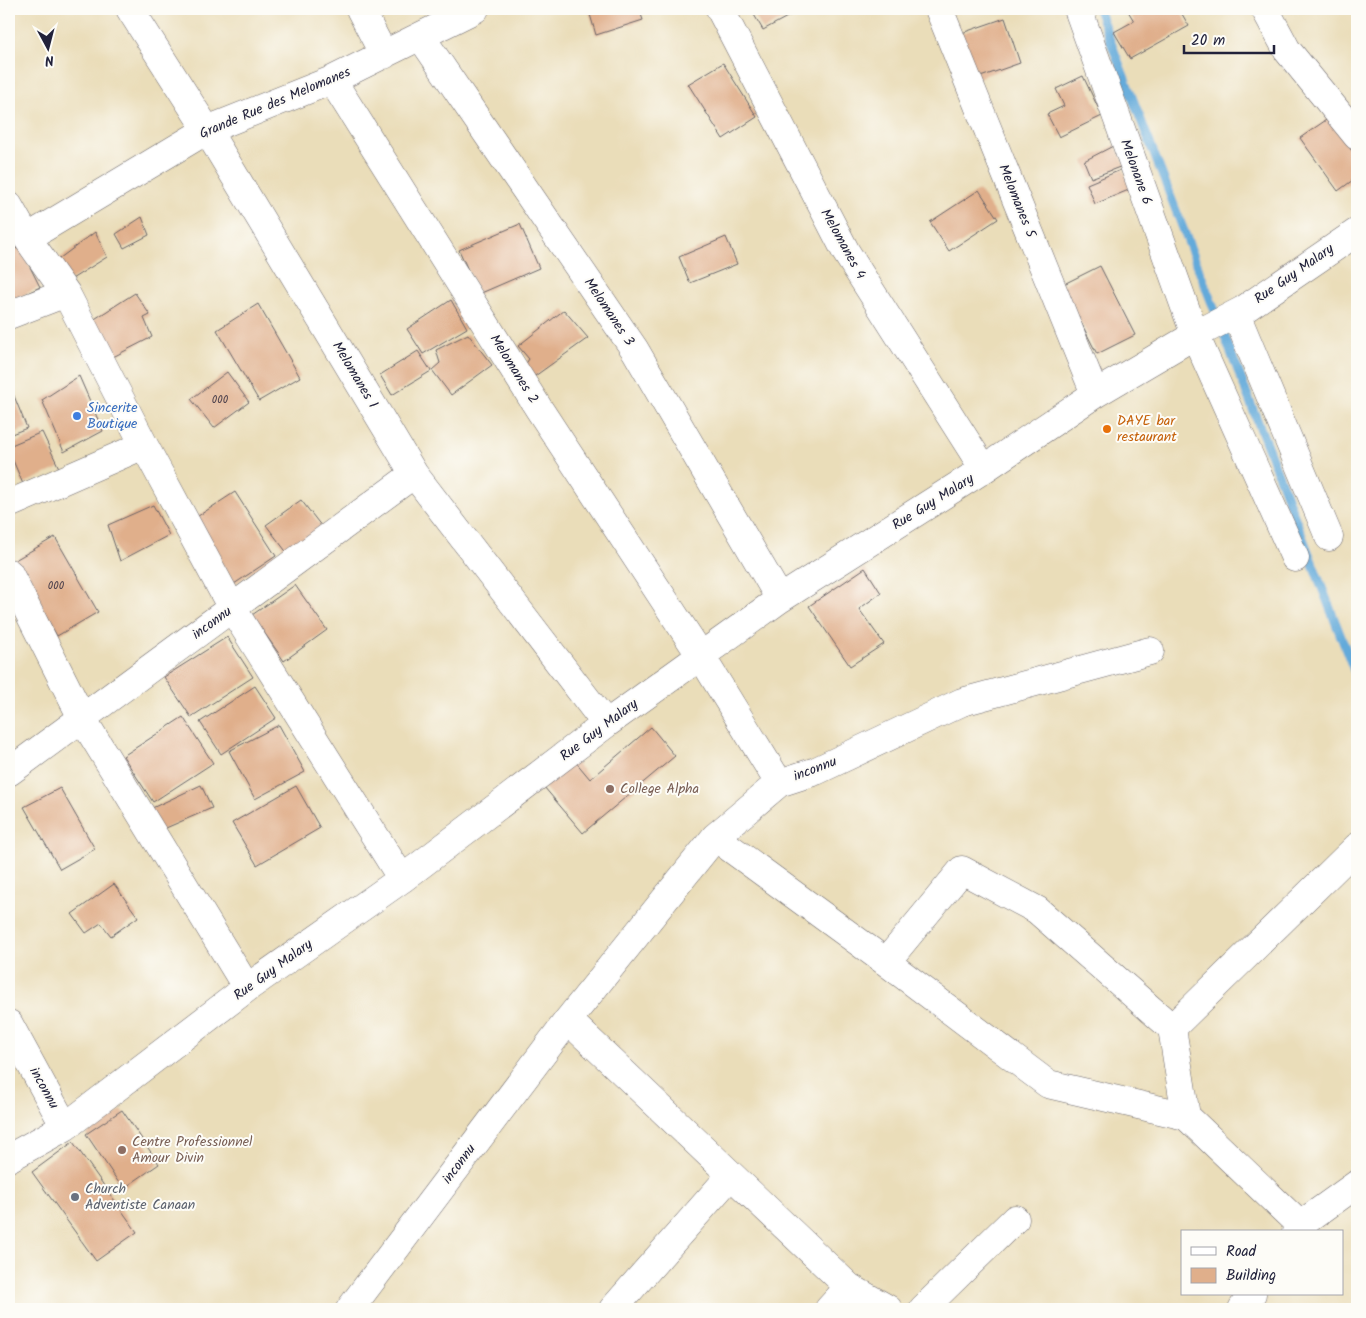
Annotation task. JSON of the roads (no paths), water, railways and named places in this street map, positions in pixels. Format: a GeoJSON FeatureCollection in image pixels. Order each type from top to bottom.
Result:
{"type":"FeatureCollection","features":[{"type":"Feature","properties":{"kind":"street","name":"Melomanes 1"},"geometry":{"type":"LineString","coordinates":[[130,9],[207,130],[414,474],[606,724]]}},
{"type":"Feature","properties":{"kind":"street"},"geometry":{"type":"LineString","coordinates":[[360,9],[384,55]]}},
{"type":"Feature","properties":{"kind":"street","name":"Grande Rue des Melomanes"},"geometry":{"type":"LineString","coordinates":[[27,238],[207,130],[332,80],[475,9]]}},
{"type":"Feature","properties":{"kind":"street","name":"Melomanes 4"},"geometry":{"type":"LineString","coordinates":[[720,9],[846,252],[984,469]]}},
{"type":"Feature","properties":{"kind":"street","name":"Melomanes 5"},"geometry":{"type":"LineString","coordinates":[[938,9],[1095,394]]}},
{"type":"Feature","properties":{"kind":"street","name":"Melonane 6"},"geometry":{"type":"LineString","coordinates":[[1078,9],[1201,332],[1295,558]]}},
{"type":"Feature","properties":{"kind":"street"},"geometry":{"type":"LineString","coordinates":[[1265,9],[1287,50],[1357,136]]}},
{"type":"Feature","properties":{"kind":"street","name":"Melomanes 3"},"geometry":{"type":"LineString","coordinates":[[421,37],[635,350],[780,599]]}},
{"type":"Feature","properties":{"kind":"street","name":"Melomanes 2"},"geometry":{"type":"LineString","coordinates":[[332,80],[539,409],[701,656],[779,782]]}},
{"type":"Feature","properties":{"kind":"street"},"geometry":{"type":"LineString","coordinates":[[9,206],[27,238],[66,293],[144,445],[232,608],[402,879]]}},
{"type":"Feature","properties":{"kind":"street","name":"Rue Guy Malary"},"geometry":{"type":"LineString","coordinates":[[9,1158],[65,1127],[248,988],[402,879],[606,724],[780,599],[984,469],[1095,394],[1233,315],[1353,242]]}},
{"type":"Feature","properties":{"kind":"street"},"geometry":{"type":"LineString","coordinates":[[9,315],[66,293]]}},
{"type":"Feature","properties":{"kind":"street"},"geometry":{"type":"LineString","coordinates":[[1233,315],[1329,537]]}},
{"type":"Feature","properties":{"kind":"street"},"geometry":{"type":"LineString","coordinates":[[9,504],[144,445]]}},
{"type":"Feature","properties":{"kind":"street","name":"inconnu"},"geometry":{"type":"LineString","coordinates":[[9,772],[414,474]]}},
{"type":"Feature","properties":{"kind":"street"},"geometry":{"type":"LineString","coordinates":[[9,573],[82,718],[248,988]]}},
{"type":"Feature","properties":{"kind":"street","name":"inconnu"},"geometry":{"type":"LineString","coordinates":[[350,1309],[568,1020],[715,838],[779,782],[816,771],[962,702],[1150,651]]}},
{"type":"Feature","properties":{"kind":"street"},"geometry":{"type":"LineString","coordinates":[[715,838],[886,962],[1048,1084],[1186,1116],[1298,1228],[1357,1184]]}},
{"type":"Feature","properties":{"kind":"street"},"geometry":{"type":"LineString","coordinates":[[1172,1028],[1357,847]]}},
{"type":"Feature","properties":{"kind":"street"},"geometry":{"type":"LineString","coordinates":[[886,962],[962,870],[1037,910],[1172,1028],[1186,1116]]}},
{"type":"Feature","properties":{"kind":"street"},"geometry":{"type":"LineString","coordinates":[[568,1020],[849,1287],[888,1309]]}},
{"type":"Feature","properties":{"kind":"street","name":"inconnu"},"geometry":{"type":"LineString","coordinates":[[9,1024],[65,1127]]}},
{"type":"Feature","properties":{"kind":"street"},"geometry":{"type":"LineString","coordinates":[[612,1309],[731,1175]]}},
{"type":"Feature","properties":{"kind":"street"},"geometry":{"type":"LineString","coordinates":[[923,1309],[1015,1219]]}},
{"type":"Feature","properties":{"kind":"street"},"geometry":{"type":"LineString","coordinates":[[829,1309],[849,1287]]}},
{"type":"Feature","properties":{"kind":"street"},"geometry":{"type":"LineString","coordinates":[[1242,1309],[1251,1296]]}},
{"type":"Feature","properties":{"kind":"waterway"},"geometry":{"type":"LineString","coordinates":[[1098,9],[1357,678]]}},
{"type":"Feature","properties":{"kind":"place","name":"Sincerite Boutique"},"geometry":{"type":"Point","coordinates":[77,416]}},
{"type":"Feature","properties":{"kind":"place","name":"DAYE bar restaurant"},"geometry":{"type":"Point","coordinates":[1107,429]}},
{"type":"Feature","properties":{"kind":"place","name":"College Alpha"},"geometry":{"type":"Point","coordinates":[610,789]}},
{"type":"Feature","properties":{"kind":"place","name":"Centre Professionnel Amour Divin"},"geometry":{"type":"Point","coordinates":[122,1150]}},
{"type":"Feature","properties":{"kind":"place","name":"Church Adventiste Canaan"},"geometry":{"type":"Point","coordinates":[75,1197]}}]}
